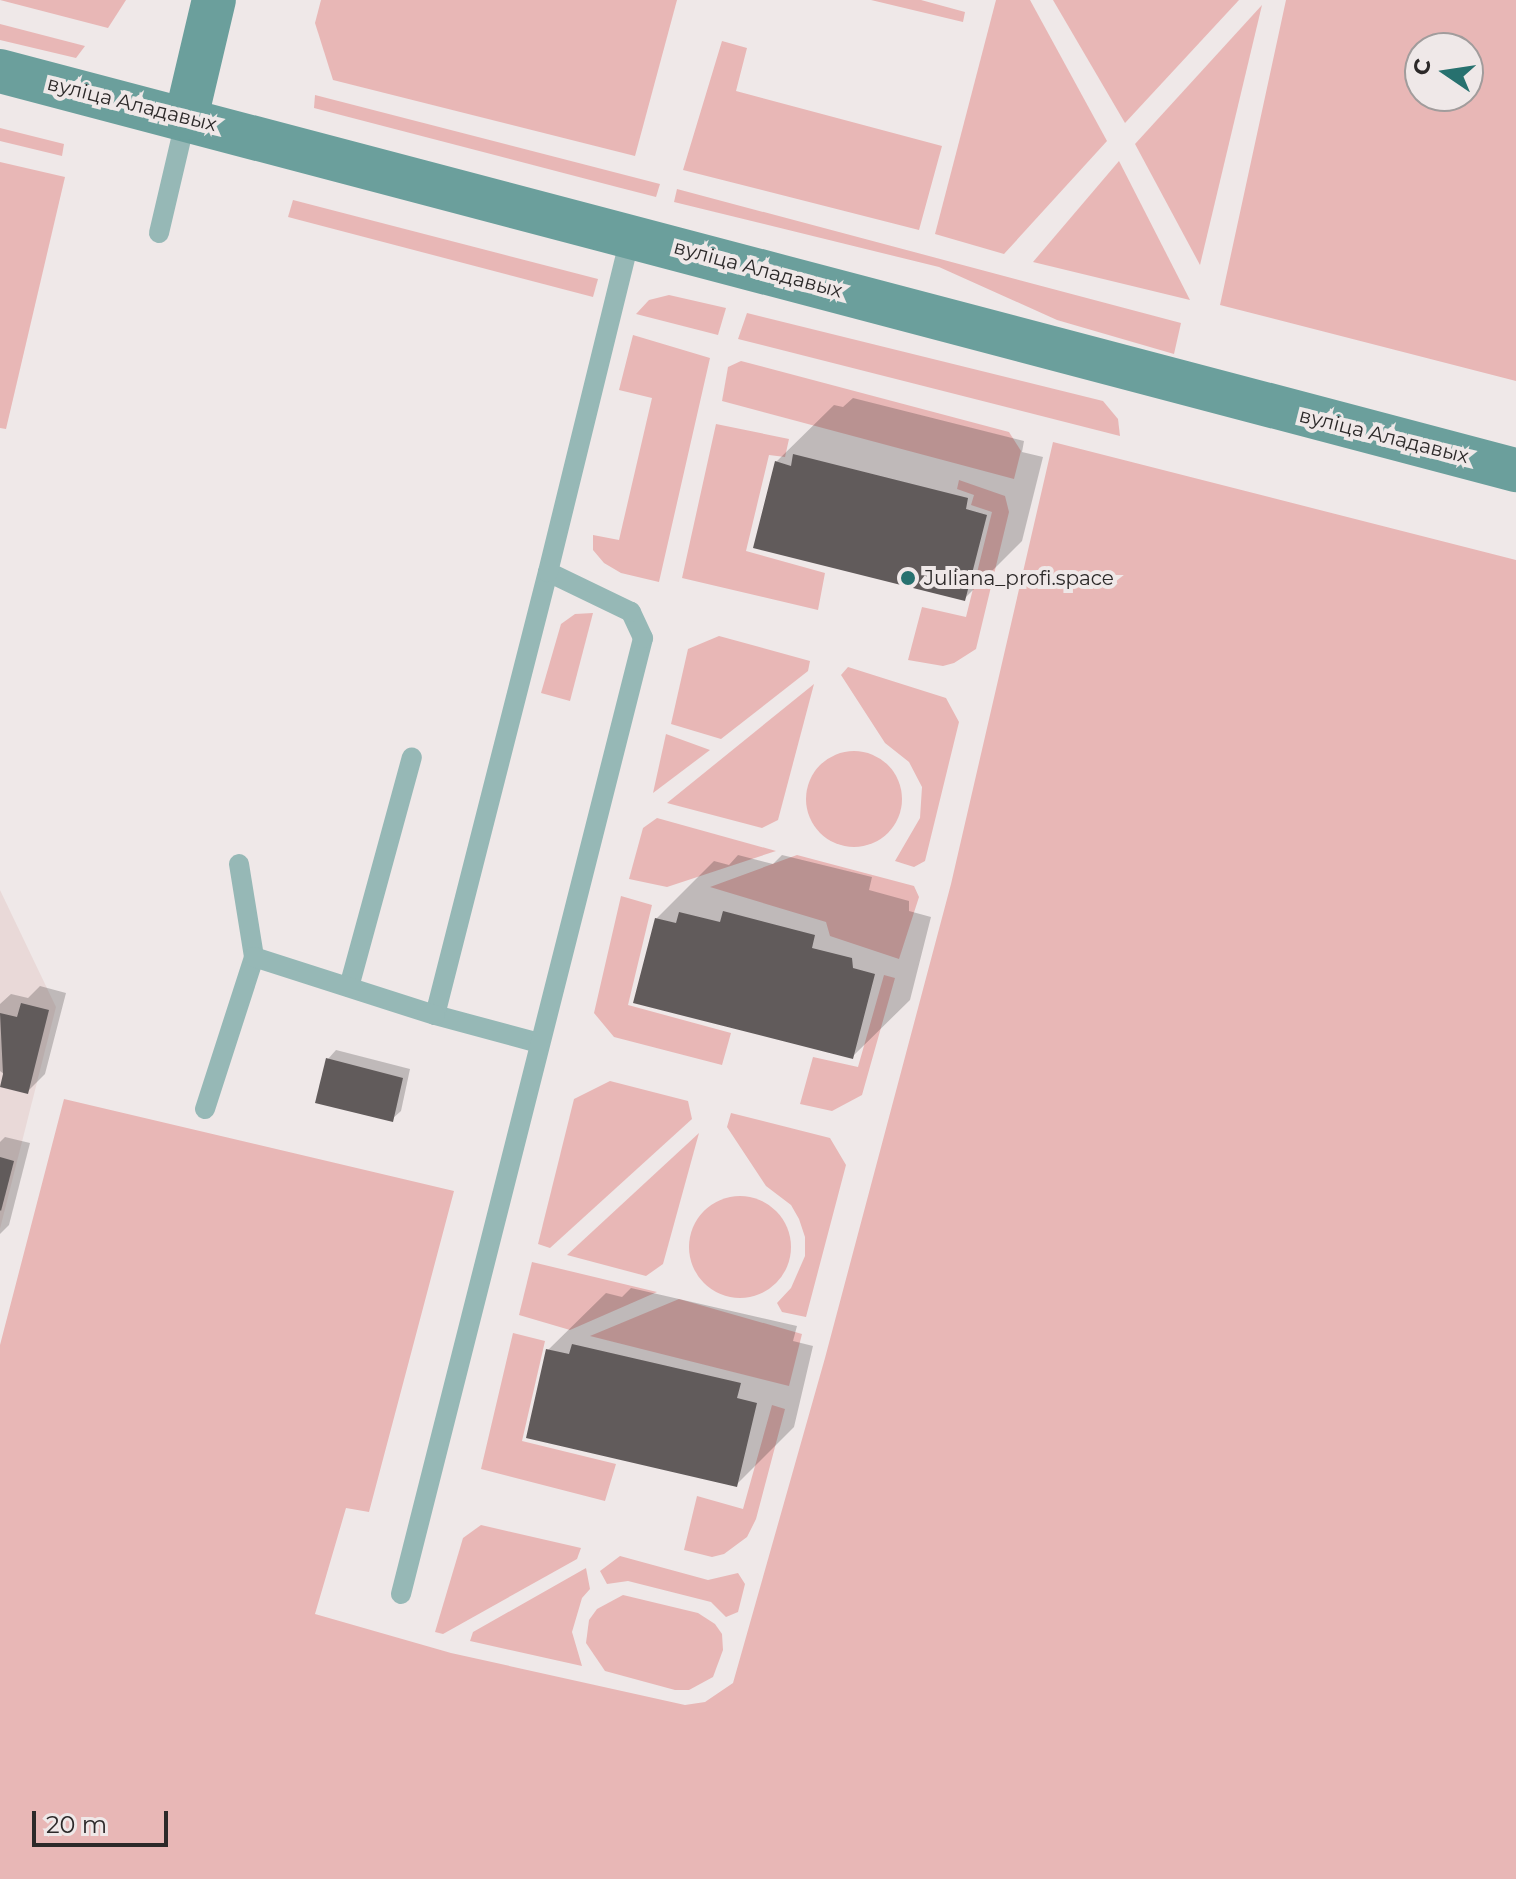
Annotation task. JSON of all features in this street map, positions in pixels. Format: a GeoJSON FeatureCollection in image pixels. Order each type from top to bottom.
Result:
{"type":"FeatureCollection","features":[{"type":"Feature","properties":{"kind":"street"},"geometry":{"type":"LineString","coordinates":[[186,118],[214,0]]}},
{"type":"Feature","properties":{"kind":"street","name":"вуліца Аладавых"},"geometry":{"type":"LineString","coordinates":[[0,71],[1516,470]]}},
{"type":"Feature","properties":{"kind":"lane"},"geometry":{"type":"LineString","coordinates":[[159,233],[186,118]]}},
{"type":"Feature","properties":{"kind":"lane"},"geometry":{"type":"LineString","coordinates":[[435,1015],[631,235]]}},
{"type":"Feature","properties":{"kind":"lane"},"geometry":{"type":"LineString","coordinates":[[401,1594],[643,638],[631,612],[548,572]]}},
{"type":"Feature","properties":{"kind":"lane"},"geometry":{"type":"LineString","coordinates":[[349,987],[412,757]]}},
{"type":"Feature","properties":{"kind":"lane"},"geometry":{"type":"LineString","coordinates":[[205,1109],[254,957],[239,864]]}},
{"type":"Feature","properties":{"kind":"lane"},"geometry":{"type":"LineString","coordinates":[[254,957],[435,1015],[539,1043]]}},
{"type":"Feature","properties":{"kind":"shaded area"},"geometry":{"type":"Polygon","coordinates":[[[0,0],[126,0],[108,28],[0,0]]]}},
{"type":"Feature","properties":{"kind":"shaded area"},"geometry":{"type":"Polygon","coordinates":[[[321,0],[677,0],[635,156],[333,80],[315,23],[321,0]]]}},
{"type":"Feature","properties":{"kind":"shaded area"},"geometry":{"type":"Polygon","coordinates":[[[871,0],[921,0],[965,12],[963,22],[871,0]]]}},
{"type":"Feature","properties":{"kind":"shaded area"},"geometry":{"type":"Polygon","coordinates":[[[996,0],[1030,0],[1107,141],[1004,254],[935,234],[996,0]]]}},
{"type":"Feature","properties":{"kind":"shaded area"},"geometry":{"type":"Polygon","coordinates":[[[1053,0],[1239,0],[1125,123],[1053,0]]]}},
{"type":"Feature","properties":{"kind":"shaded area"},"geometry":{"type":"Polygon","coordinates":[[[1286,0],[1516,0],[1516,381],[1220,305],[1286,0]]]}},
{"type":"Feature","properties":{"kind":"shaded area"},"geometry":{"type":"Polygon","coordinates":[[[1262,5],[1200,265],[1135,144],[1262,5]]]}},
{"type":"Feature","properties":{"kind":"shaded area"},"geometry":{"type":"Polygon","coordinates":[[[0,24],[85,46],[76,58],[0,40],[0,24]]]}},
{"type":"Feature","properties":{"kind":"shaded area"},"geometry":{"type":"Polygon","coordinates":[[[722,41],[747,48],[736,91],[942,146],[919,230],[683,170],[722,41]]]}},
{"type":"Feature","properties":{"kind":"shaded area"},"geometry":{"type":"Polygon","coordinates":[[[315,95],[660,184],[656,197],[617,187],[314,108],[315,95]]]}},
{"type":"Feature","properties":{"kind":"shaded area"},"geometry":{"type":"Polygon","coordinates":[[[0,128],[64,144],[62,156],[0,141],[0,128]]]}},
{"type":"Feature","properties":{"kind":"shaded area"},"geometry":{"type":"Polygon","coordinates":[[[1119,161],[1190,300],[1033,262],[1119,161]]]}},
{"type":"Feature","properties":{"kind":"shaded area"},"geometry":{"type":"Polygon","coordinates":[[[0,162],[65,177],[6,429],[0,428],[0,162]]]}},
{"type":"Feature","properties":{"kind":"shaded area"},"geometry":{"type":"Polygon","coordinates":[[[677,189],[1181,323],[1174,354],[1057,320],[939,267],[674,202],[677,189]]]}},
{"type":"Feature","properties":{"kind":"shaded area"},"geometry":{"type":"Polygon","coordinates":[[[293,200],[598,279],[593,297],[288,217],[293,200]]]}},
{"type":"Feature","properties":{"kind":"shaded area"},"geometry":{"type":"Polygon","coordinates":[[[669,295],[726,308],[718,335],[636,314],[649,300],[669,295]]]}},
{"type":"Feature","properties":{"kind":"shaded area"},"geometry":{"type":"Polygon","coordinates":[[[747,313],[1103,401],[1118,419],[1120,436],[738,339],[747,313]]]}},
{"type":"Feature","properties":{"kind":"shaded area"},"geometry":{"type":"Polygon","coordinates":[[[633,335],[710,358],[659,582],[621,573],[604,563],[593,550],[593,535],[619,540],[652,398],[619,390],[633,335]]]}},
{"type":"Feature","properties":{"kind":"shaded area"},"geometry":{"type":"Polygon","coordinates":[[[741,361],[1009,432],[1021,451],[1014,479],[722,401],[728,367],[741,361]]]}},
{"type":"Feature","properties":{"kind":"shaded area"},"geometry":{"type":"Polygon","coordinates":[[[716,424],[789,439],[785,457],[769,455],[746,551],[825,573],[818,610],[682,578],[716,424]]]}},
{"type":"Feature","properties":{"kind":"shaded area"},"geometry":{"type":"Polygon","coordinates":[[[1053,442],[1516,560],[1516,1879],[0,1879],[0,1345],[64,1099],[454,1191],[369,1512],[346,1508],[315,1614],[451,1653],[685,1705],[705,1702],[733,1683],[825,1358],[951,884],[1053,442]]]}},
{"type":"Feature","properties":{"kind":"shaded area"},"geometry":{"type":"Polygon","coordinates":[[[959,480],[1005,496],[1009,512],[976,649],[943,666],[908,660],[922,607],[966,617],[992,512],[971,505],[974,495],[957,489],[959,480]]]}},
{"type":"Feature","properties":{"kind":"shaded area"},"geometry":{"type":"Polygon","coordinates":[[[593,613],[570,701],[541,693],[561,624],[575,614],[593,613]]]}},
{"type":"Feature","properties":{"kind":"shaded area"},"geometry":{"type":"Polygon","coordinates":[[[719,636],[810,661],[808,671],[721,739],[671,724],[688,649],[719,636]]]}},
{"type":"Feature","properties":{"kind":"shaded area"},"geometry":{"type":"Polygon","coordinates":[[[848,667],[946,698],[959,722],[925,861],[914,867],[895,861],[920,818],[922,787],[909,762],[885,743],[841,675],[848,667]]]}},
{"type":"Feature","properties":{"kind":"shaded area"},"geometry":{"type":"Polygon","coordinates":[[[814,684],[778,820],[762,828],[667,803],[814,684]]]}},
{"type":"Feature","properties":{"kind":"shaded area"},"geometry":{"type":"Polygon","coordinates":[[[666,734],[710,750],[653,793],[666,734]]]}},
{"type":"Feature","properties":{"kind":"shaded area"},"geometry":{"type":"Polygon","coordinates":[[[854,751],[872,755],[888,765],[898,781],[902,799],[898,817],[888,833],[872,843],[854,847],[836,843],[820,833],[810,817],[806,799],[810,781],[820,765],[836,755],[854,751]]]}},
{"type":"Feature","properties":{"kind":"shaded area"},"geometry":{"type":"Polygon","coordinates":[[[657,818],[776,851],[667,887],[629,879],[643,828],[657,818]]]}},
{"type":"Feature","properties":{"kind":"shaded area"},"geometry":{"type":"Polygon","coordinates":[[[797,855],[914,886],[919,897],[899,959],[830,936],[826,922],[710,887],[797,855]]]}},
{"type":"Feature","properties":{"kind":"shaded area"},"geometry":{"type":"Polygon","coordinates":[[[0,890],[56,1007],[0,1229],[0,890]]]}},
{"type":"Feature","properties":{"kind":"shaded area"},"geometry":{"type":"Polygon","coordinates":[[[621,896],[652,905],[628,1005],[731,1033],[722,1065],[614,1037],[594,1013],[621,896]]]}},
{"type":"Feature","properties":{"kind":"shaded area"},"geometry":{"type":"Polygon","coordinates":[[[884,975],[895,978],[862,1095],[832,1111],[800,1104],[813,1057],[858,1067],[884,975]]]}},
{"type":"Feature","properties":{"kind":"shaded area"},"geometry":{"type":"Polygon","coordinates":[[[610,1081],[688,1101],[692,1119],[550,1248],[538,1244],[574,1099],[610,1081]]]}},
{"type":"Feature","properties":{"kind":"shaded area"},"geometry":{"type":"Polygon","coordinates":[[[731,1113],[830,1138],[846,1165],[806,1317],[782,1312],[777,1303],[791,1288],[805,1256],[805,1237],[799,1219],[791,1205],[766,1186],[727,1127],[731,1113]]]}},
{"type":"Feature","properties":{"kind":"shaded area"},"geometry":{"type":"Polygon","coordinates":[[[699,1133],[663,1264],[646,1276],[567,1255],[699,1133]]]}},
{"type":"Feature","properties":{"kind":"shaded area"},"geometry":{"type":"Polygon","coordinates":[[[740,1196],[760,1199],[783,1218],[788,1227],[791,1247],[788,1267],[769,1290],[760,1295],[740,1298],[720,1295],[697,1276],[692,1267],[689,1247],[692,1227],[711,1204],[720,1199],[740,1196]]]}},
{"type":"Feature","properties":{"kind":"shaded area"},"geometry":{"type":"Polygon","coordinates":[[[532,1262],[657,1292],[570,1330],[519,1315],[532,1262]]]}},
{"type":"Feature","properties":{"kind":"shaded area"},"geometry":{"type":"Polygon","coordinates":[[[679,1299],[802,1334],[789,1386],[590,1336],[679,1299]]]}},
{"type":"Feature","properties":{"kind":"shaded area"},"geometry":{"type":"Polygon","coordinates":[[[513,1333],[545,1341],[522,1441],[616,1464],[605,1501],[481,1469],[513,1333]]]}},
{"type":"Feature","properties":{"kind":"shaded area"},"geometry":{"type":"Polygon","coordinates":[[[772,1405],[785,1409],[756,1519],[747,1537],[724,1554],[712,1557],[684,1550],[697,1496],[743,1509],[772,1405]]]}},
{"type":"Feature","properties":{"kind":"shaded area"},"geometry":{"type":"Polygon","coordinates":[[[481,1525],[581,1548],[577,1559],[443,1634],[435,1632],[463,1538],[481,1525]]]}},
{"type":"Feature","properties":{"kind":"shaded area"},"geometry":{"type":"Polygon","coordinates":[[[620,1556],[708,1580],[738,1573],[745,1584],[738,1612],[726,1617],[711,1602],[628,1581],[607,1584],[600,1571],[620,1556]]]}},
{"type":"Feature","properties":{"kind":"shaded area"},"geometry":{"type":"Polygon","coordinates":[[[586,1568],[590,1589],[582,1598],[572,1632],[582,1666],[470,1641],[473,1632],[586,1568]]]}},
{"type":"Feature","properties":{"kind":"shaded area"},"geometry":{"type":"Polygon","coordinates":[[[623,1595],[698,1613],[715,1624],[722,1634],[723,1650],[713,1677],[689,1690],[675,1690],[605,1671],[586,1643],[589,1620],[597,1609],[623,1595]]]}},
{"type":"Feature","properties":{"kind":"building"},"geometry":{"type":"Polygon","coordinates":[[[793,454],[968,498],[966,509],[987,515],[965,601],[753,548],[775,461],[791,466],[793,454]]]}},
{"type":"Feature","properties":{"kind":"building"},"geometry":{"type":"Polygon","coordinates":[[[723,911],[815,935],[812,948],[852,958],[853,968],[875,974],[853,1059],[633,1003],[655,918],[676,923],[679,912],[720,922],[723,911]]]}},
{"type":"Feature","properties":{"kind":"building"},"geometry":{"type":"Polygon","coordinates":[[[21,1003],[49,1010],[28,1094],[0,1087],[3,1074],[0,1013],[17,1017],[21,1003]]]}},
{"type":"Feature","properties":{"kind":"building"},"geometry":{"type":"Polygon","coordinates":[[[326,1058],[403,1078],[393,1122],[315,1103],[326,1058]]]}},
{"type":"Feature","properties":{"kind":"building"},"geometry":{"type":"Polygon","coordinates":[[[0,1157],[14,1161],[1,1211],[0,1210],[0,1157]]]}},
{"type":"Feature","properties":{"kind":"building"},"geometry":{"type":"Polygon","coordinates":[[[572,1344],[741,1383],[737,1398],[757,1403],[737,1487],[526,1438],[546,1349],[569,1354],[572,1344]]]}},
{"type":"Feature","properties":{"kind":"place","name":"Juliana_profi.space"},"geometry":{"type":"Point","coordinates":[908,578]}}]}
